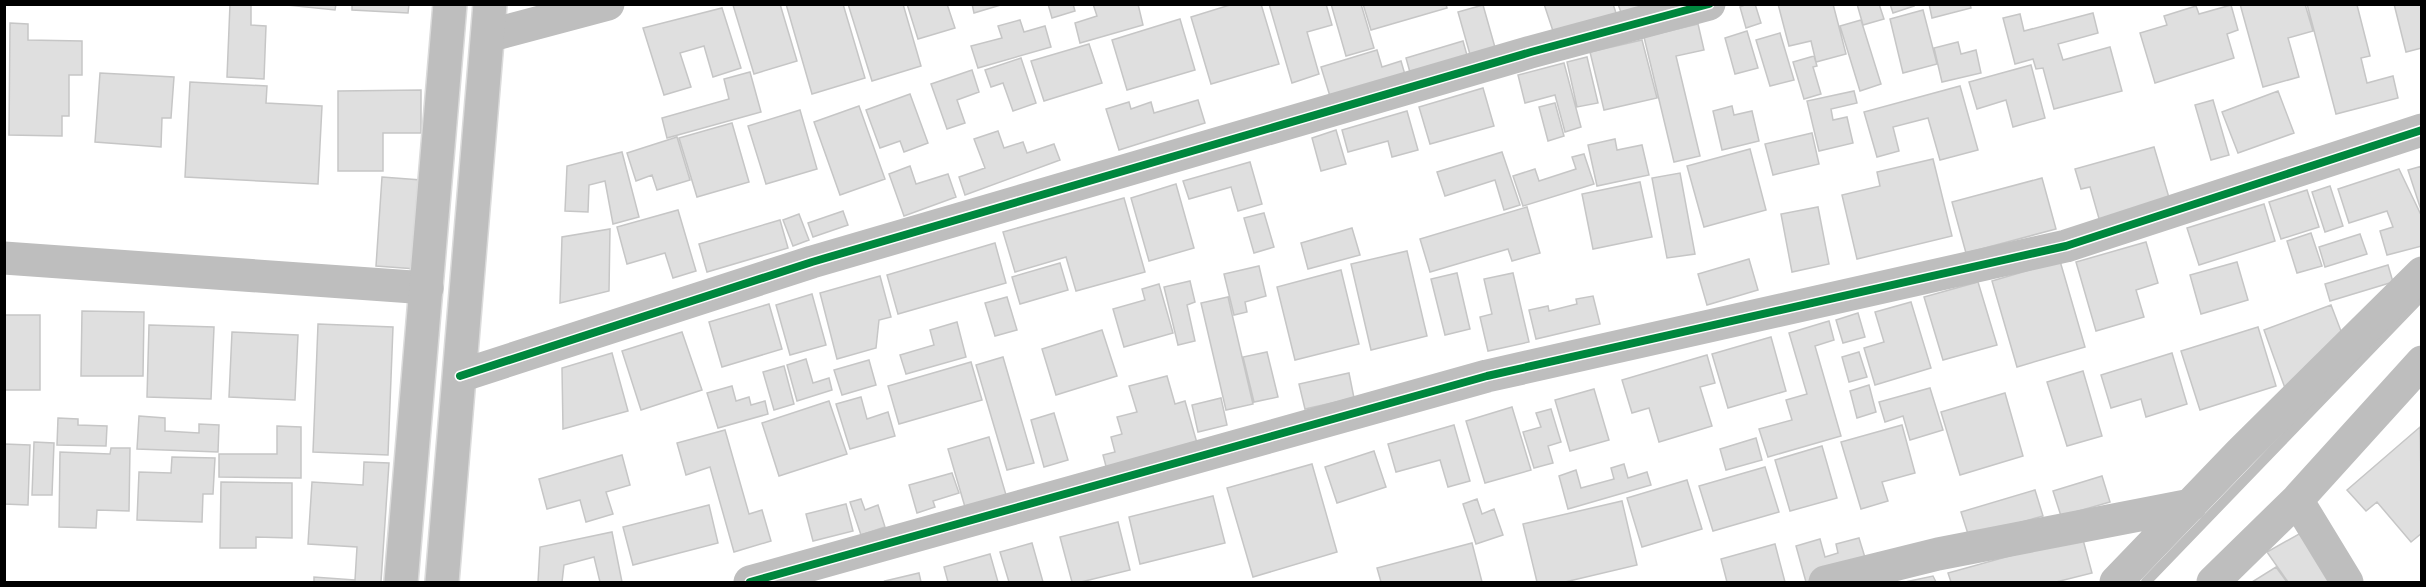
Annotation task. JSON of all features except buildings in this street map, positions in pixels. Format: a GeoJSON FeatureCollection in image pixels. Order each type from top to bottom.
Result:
{"type":"FeatureCollection","features":[{"type":"Feature","properties":{"kind":"street"},"geometry":{"type":"LineString","coordinates":[[401,582],[450,4]]}},
{"type":"Feature","properties":{"kind":"street"},"geometry":{"type":"LineString","coordinates":[[442,582],[489,20],[608,4]]}},
{"type":"Feature","properties":{"kind":"street"},"geometry":{"type":"LineString","coordinates":[[460,376],[812,262],[1531,52],[1709,4]]}},
{"type":"Feature","properties":{"kind":"street"},"geometry":{"type":"LineString","coordinates":[[750,582],[1487,376],[2066,246],[2421,130]]}},
{"type":"Feature","properties":{"kind":"street"},"geometry":{"type":"LineString","coordinates":[[4,258],[427,288]]}},
{"type":"Feature","properties":{"kind":"street"},"geometry":{"type":"LineString","coordinates":[[2116,582],[2241,452],[2421,273]]}},
{"type":"Feature","properties":{"kind":"street"},"geometry":{"type":"LineString","coordinates":[[2213,582],[2297,500],[2421,362]]}},
{"type":"Feature","properties":{"kind":"street"},"geometry":{"type":"LineString","coordinates":[[2297,500],[2347,582]]}},
{"type":"Feature","properties":{"kind":"street"},"geometry":{"type":"LineString","coordinates":[[1825,582],[1938,554],[2191,505]]}},
{"type":"Feature","properties":{"kind":"waterway"},"geometry":{"type":"LineString","coordinates":[[2146,582],[2417,301]]}},
{"type":"Feature","properties":{"kind":"cycle path"},"geometry":{"type":"LineString","coordinates":[[460,376],[812,262],[1531,52],[1709,4]]}},
{"type":"Feature","properties":{"kind":"cycle path"},"geometry":{"type":"LineString","coordinates":[[750,582],[1487,376],[2066,246],[2422,130]]}}]}
